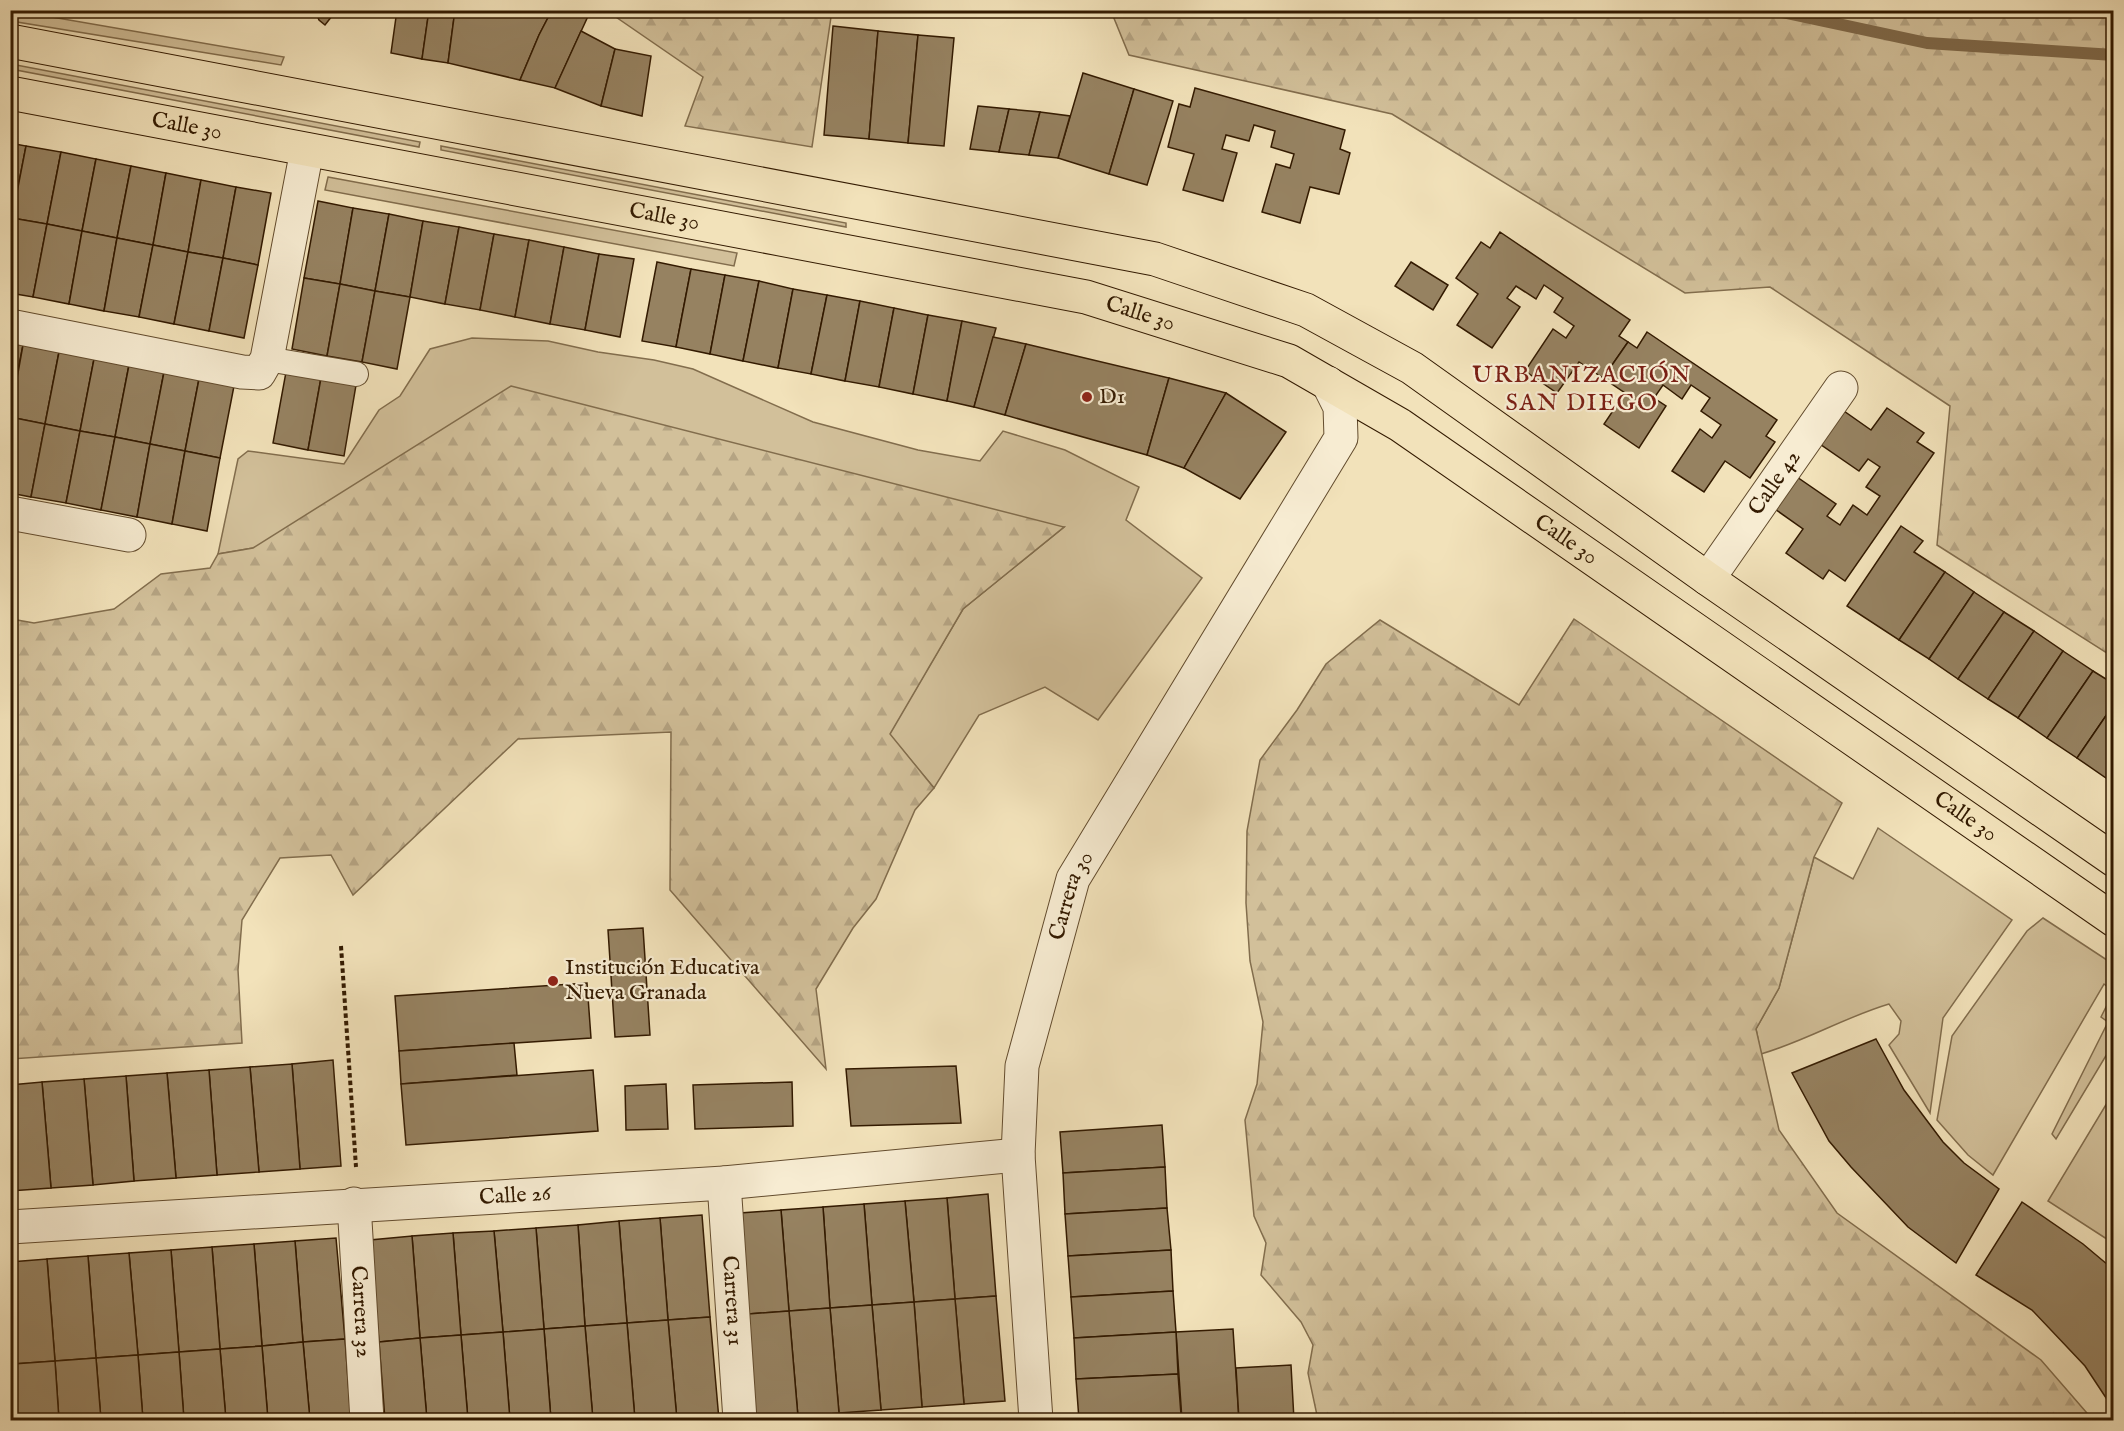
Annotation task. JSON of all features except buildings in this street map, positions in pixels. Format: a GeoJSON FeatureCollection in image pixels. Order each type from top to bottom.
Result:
{"type":"FeatureCollection","features":[{"type":"Feature","properties":{"kind":"main road"},"geometry":{"type":"LineString","coordinates":[[10,41],[1155,260],[1306,310],[1412,368],[1708,579],[2114,860]]}},
{"type":"Feature","properties":{"kind":"main road","name":"Calle 30"},"geometry":{"type":"LineString","coordinates":[[10,93],[1086,297],[1289,361],[1400,425],[2114,920]]}},
{"type":"Feature","properties":{"kind":"street"},"geometry":{"type":"LineString","coordinates":[[10,326],[242,372],[259,373],[267,359],[307,150]]}},
{"type":"Feature","properties":{"kind":"street"},"geometry":{"type":"LineString","coordinates":[[1328,383],[1340,407],[1341,438],[1368,426],[1400,425]]}},
{"type":"Feature","properties":{"kind":"street","name":"Calle 42"},"geometry":{"type":"LineString","coordinates":[[1708,579],[1840,388]]}},
{"type":"Feature","properties":{"kind":"street","name":"Carrera 30"},"geometry":{"type":"LineString","coordinates":[[1035,1420],[1018,1155],[1022,1066],[1073,879],[1341,438]]}},
{"type":"Feature","properties":{"kind":"street"},"geometry":{"type":"LineString","coordinates":[[10,513],[129,535]]}},
{"type":"Feature","properties":{"kind":"street","name":"Calle 26"},"geometry":{"type":"LineString","coordinates":[[10,1227],[724,1183],[1018,1155]]}},
{"type":"Feature","properties":{"kind":"street","name":"Carrera 31"},"geometry":{"type":"LineString","coordinates":[[724,1183],[740,1420]]}},
{"type":"Feature","properties":{"kind":"street","name":"Carrera 32"},"geometry":{"type":"LineString","coordinates":[[354,1204],[367,1420]]}},
{"type":"Feature","properties":{"kind":"lane"},"geometry":{"type":"LineString","coordinates":[[267,359],[356,374]]}},
{"type":"Feature","properties":{"kind":"path"},"geometry":{"type":"LineString","coordinates":[[341,946],[356,1162],[354,1204]]}},
{"type":"Feature","properties":{"kind":"green space"},"geometry":{"type":"Polygon","coordinates":[[[10,11],[284,57],[281,65],[11,21],[10,11]]]}},
{"type":"Feature","properties":{"kind":"green space"},"geometry":{"type":"Polygon","coordinates":[[[607,11],[937,11],[831,17],[812,147],[685,126],[703,77],[607,11]]]}},
{"type":"Feature","properties":{"kind":"green space"},"geometry":{"type":"Polygon","coordinates":[[[1111,11],[2113,11],[2113,657],[1937,545],[1950,406],[1770,287],[1685,293],[1392,114],[1129,55],[1111,11]]]}},
{"type":"Feature","properties":{"kind":"green space"},"geometry":{"type":"Polygon","coordinates":[[[10,64],[420,142],[419,147],[11,69],[10,64]]]}},
{"type":"Feature","properties":{"kind":"green space"},"geometry":{"type":"Polygon","coordinates":[[[441,146],[846,223],[846,227],[441,150],[441,146]]]}},
{"type":"Feature","properties":{"kind":"green space"},"geometry":{"type":"Polygon","coordinates":[[[328,177],[737,253],[734,266],[325,190],[328,177]]]}},
{"type":"Feature","properties":{"kind":"green space"},"geometry":{"type":"Polygon","coordinates":[[[472,338],[548,341],[693,369],[813,422],[918,450],[980,461],[1003,431],[1065,450],[1139,487],[1126,520],[1202,578],[1098,720],[1045,687],[979,715],[934,788],[889,734],[963,609],[1064,527],[253,548],[218,554],[238,459],[248,451],[344,464],[379,410],[400,396],[430,349],[472,338]]]}},
{"type":"Feature","properties":{"kind":"green space"},"geometry":{"type":"Polygon","coordinates":[[[511,386],[1064,527],[963,609],[890,734],[934,788],[915,810],[876,899],[853,928],[816,989],[826,1069],[670,890],[671,732],[518,739],[353,895],[331,855],[280,858],[242,920],[238,970],[242,1043],[11,1059],[11,619],[34,623],[114,609],[161,574],[210,568],[218,554],[253,548],[511,386]]]}},
{"type":"Feature","properties":{"kind":"green space"},"geometry":{"type":"Polygon","coordinates":[[[1574,619],[1842,803],[1814,857],[1779,988],[1756,1029],[1779,1130],[1837,1213],[2041,1360],[2093,1420],[1318,1420],[1308,1373],[1313,1345],[1301,1322],[1261,1275],[1266,1243],[1254,1216],[1245,1120],[1257,1084],[1263,1022],[1250,961],[1246,903],[1247,831],[1260,760],[1297,710],[1326,664],[1380,620],[1519,705],[1574,619]]]}},
{"type":"Feature","properties":{"kind":"green space"},"geometry":{"type":"Polygon","coordinates":[[[1878,828],[2012,920],[1943,1018],[1930,1113],[1889,1045],[1899,1034],[1901,1021],[1889,1004],[1761,1054],[1756,1029],[1779,988],[1814,857],[1853,879],[1878,828]]]}},
{"type":"Feature","properties":{"kind":"green space"},"geometry":{"type":"Polygon","coordinates":[[[2043,918],[2113,964],[2113,991],[2104,984],[1993,1175],[1968,1155],[1937,1120],[1952,1036],[2027,931],[2043,918]]]}},
{"type":"Feature","properties":{"kind":"green space"},"geometry":{"type":"Polygon","coordinates":[[[2113,993],[2113,1044],[2056,1139],[2052,1134],[2108,1022],[2101,1017],[2113,993]]]}},
{"type":"Feature","properties":{"kind":"green space"},"geometry":{"type":"Polygon","coordinates":[[[2113,1093],[2113,1243],[2048,1201],[2113,1093]]]}},
{"type":"Feature","properties":{"kind":"waterway"},"geometry":{"type":"LineString","coordinates":[[1773,10],[1927,43],[2114,55]]}},
{"type":"Feature","properties":{"kind":"place","name":"D1"},"geometry":{"type":"Point","coordinates":[1087,397]}},
{"type":"Feature","properties":{"kind":"place","name":"Institución Educativa Nueva Granada"},"geometry":{"type":"Point","coordinates":[553,981]}},
{"type":"Feature","properties":{"kind":"district","name":"URBANIZACIÓN SAN DIEGO"},"geometry":{"type":"Point","coordinates":[1582,389]}}]}
